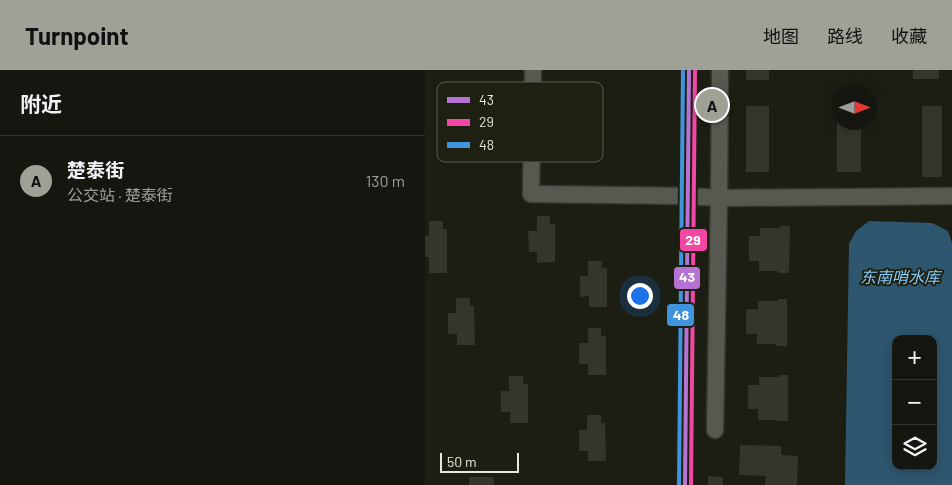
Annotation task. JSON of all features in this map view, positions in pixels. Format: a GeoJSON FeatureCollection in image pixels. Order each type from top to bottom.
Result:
{"type":"FeatureCollection","features":[{"type":"Feature","properties":{"kind":"street"},"geometry":{"type":"LineString","coordinates":[[685,485],[689,70]]}},
{"type":"Feature","properties":{"kind":"street"},"geometry":{"type":"LineString","coordinates":[[715,430],[720,70]]}},
{"type":"Feature","properties":{"kind":"street"},"geometry":{"type":"LineString","coordinates":[[532,162],[531,194],[719,198],[952,196]]}},
{"type":"Feature","properties":{"kind":"water","name":"东南哨水库"},"geometry":{"type":"Polygon","coordinates":[[[869,221],[932,223],[948,231],[952,243],[952,485],[845,485],[849,244],[856,231],[869,221]]]}},
{"type":"Feature","properties":{"kind":"building"},"geometry":{"type":"Polygon","coordinates":[[[746,70],[769,70],[769,80],[746,80],[746,70]]]}},
{"type":"Feature","properties":{"kind":"building"},"geometry":{"type":"Polygon","coordinates":[[[913,70],[939,70],[939,79],[913,79],[913,70]]]}},
{"type":"Feature","properties":{"kind":"building"},"geometry":{"type":"Polygon","coordinates":[[[746,106],[769,106],[769,172],[746,172],[746,106]]]}},
{"type":"Feature","properties":{"kind":"building"},"geometry":{"type":"Polygon","coordinates":[[[922,106],[942,106],[942,177],[922,177],[922,106]]]}},
{"type":"Feature","properties":{"kind":"building"},"geometry":{"type":"Polygon","coordinates":[[[837,130],[861,130],[861,172],[837,172],[837,130]]]}},
{"type":"Feature","properties":{"kind":"building"},"geometry":{"type":"Polygon","coordinates":[[[537,216],[550,216],[550,224],[555,224],[555,262],[537,263],[537,252],[529,252],[528,231],[537,231],[537,216]]]}},
{"type":"Feature","properties":{"kind":"building"},"geometry":{"type":"Polygon","coordinates":[[[429,221],[443,221],[443,229],[447,229],[447,273],[429,273],[429,257],[425,257],[425,236],[429,236],[429,221]]]}},
{"type":"Feature","properties":{"kind":"building"},"geometry":{"type":"Polygon","coordinates":[[[780,226],[790,226],[789,273],[759,271],[759,261],[749,261],[749,236],[760,236],[760,228],[780,228],[780,226]]]}},
{"type":"Feature","properties":{"kind":"building"},"geometry":{"type":"Polygon","coordinates":[[[588,261],[602,261],[602,268],[607,268],[607,307],[589,307],[589,296],[580,297],[580,276],[588,276],[588,261]]]}},
{"type":"Feature","properties":{"kind":"building"},"geometry":{"type":"Polygon","coordinates":[[[456,298],[470,298],[470,306],[474,306],[475,345],[457,345],[457,334],[448,334],[448,313],[456,313],[456,298]]]}},
{"type":"Feature","properties":{"kind":"building"},"geometry":{"type":"Polygon","coordinates":[[[778,299],[787,299],[787,346],[757,344],[757,334],[746,334],[746,309],[758,309],[758,301],[778,301],[778,299]]]}},
{"type":"Feature","properties":{"kind":"building"},"geometry":{"type":"Polygon","coordinates":[[[588,328],[601,328],[601,336],[606,336],[606,375],[588,375],[588,364],[579,364],[579,343],[588,343],[588,328]]]}},
{"type":"Feature","properties":{"kind":"building"},"geometry":{"type":"Polygon","coordinates":[[[779,375],[788,375],[788,421],[758,420],[758,409],[748,409],[748,385],[759,385],[759,377],[779,377],[779,375]]]}},
{"type":"Feature","properties":{"kind":"building"},"geometry":{"type":"Polygon","coordinates":[[[509,376],[523,376],[523,384],[528,384],[528,423],[510,423],[510,412],[501,412],[501,391],[509,391],[509,376]]]}},
{"type":"Feature","properties":{"kind":"building"},"geometry":{"type":"Polygon","coordinates":[[[587,415],[601,415],[601,423],[605,423],[606,461],[588,461],[588,451],[579,451],[579,430],[587,430],[587,415]]]}},
{"type":"Feature","properties":{"kind":"building"},"geometry":{"type":"Polygon","coordinates":[[[740,445],[781,446],[781,455],[798,456],[797,485],[765,485],[766,476],[739,475],[740,445]]]}},
{"type":"Feature","properties":{"kind":"building"},"geometry":{"type":"Polygon","coordinates":[[[708,476],[723,477],[723,485],[708,485],[708,476]]]}},
{"type":"Feature","properties":{"kind":"building"},"geometry":{"type":"Polygon","coordinates":[[[469,477],[494,477],[494,485],[469,485],[469,477]]]}},
{"type":"Feature","properties":{"kind":"transit line","name":"48"},"geometry":{"type":"LineString","coordinates":[[679,485],[683,70]]}},
{"type":"Feature","properties":{"kind":"transit line","name":"43"},"geometry":{"type":"LineString","coordinates":[[685,485],[689,70]]}},
{"type":"Feature","properties":{"kind":"transit line","name":"29"},"geometry":{"type":"LineString","coordinates":[[691,485],[695,70]]}},
{"type":"Feature","properties":{"kind":"place","name":"楚泰街"},"geometry":{"type":"Point","coordinates":[712,105]}}]}
